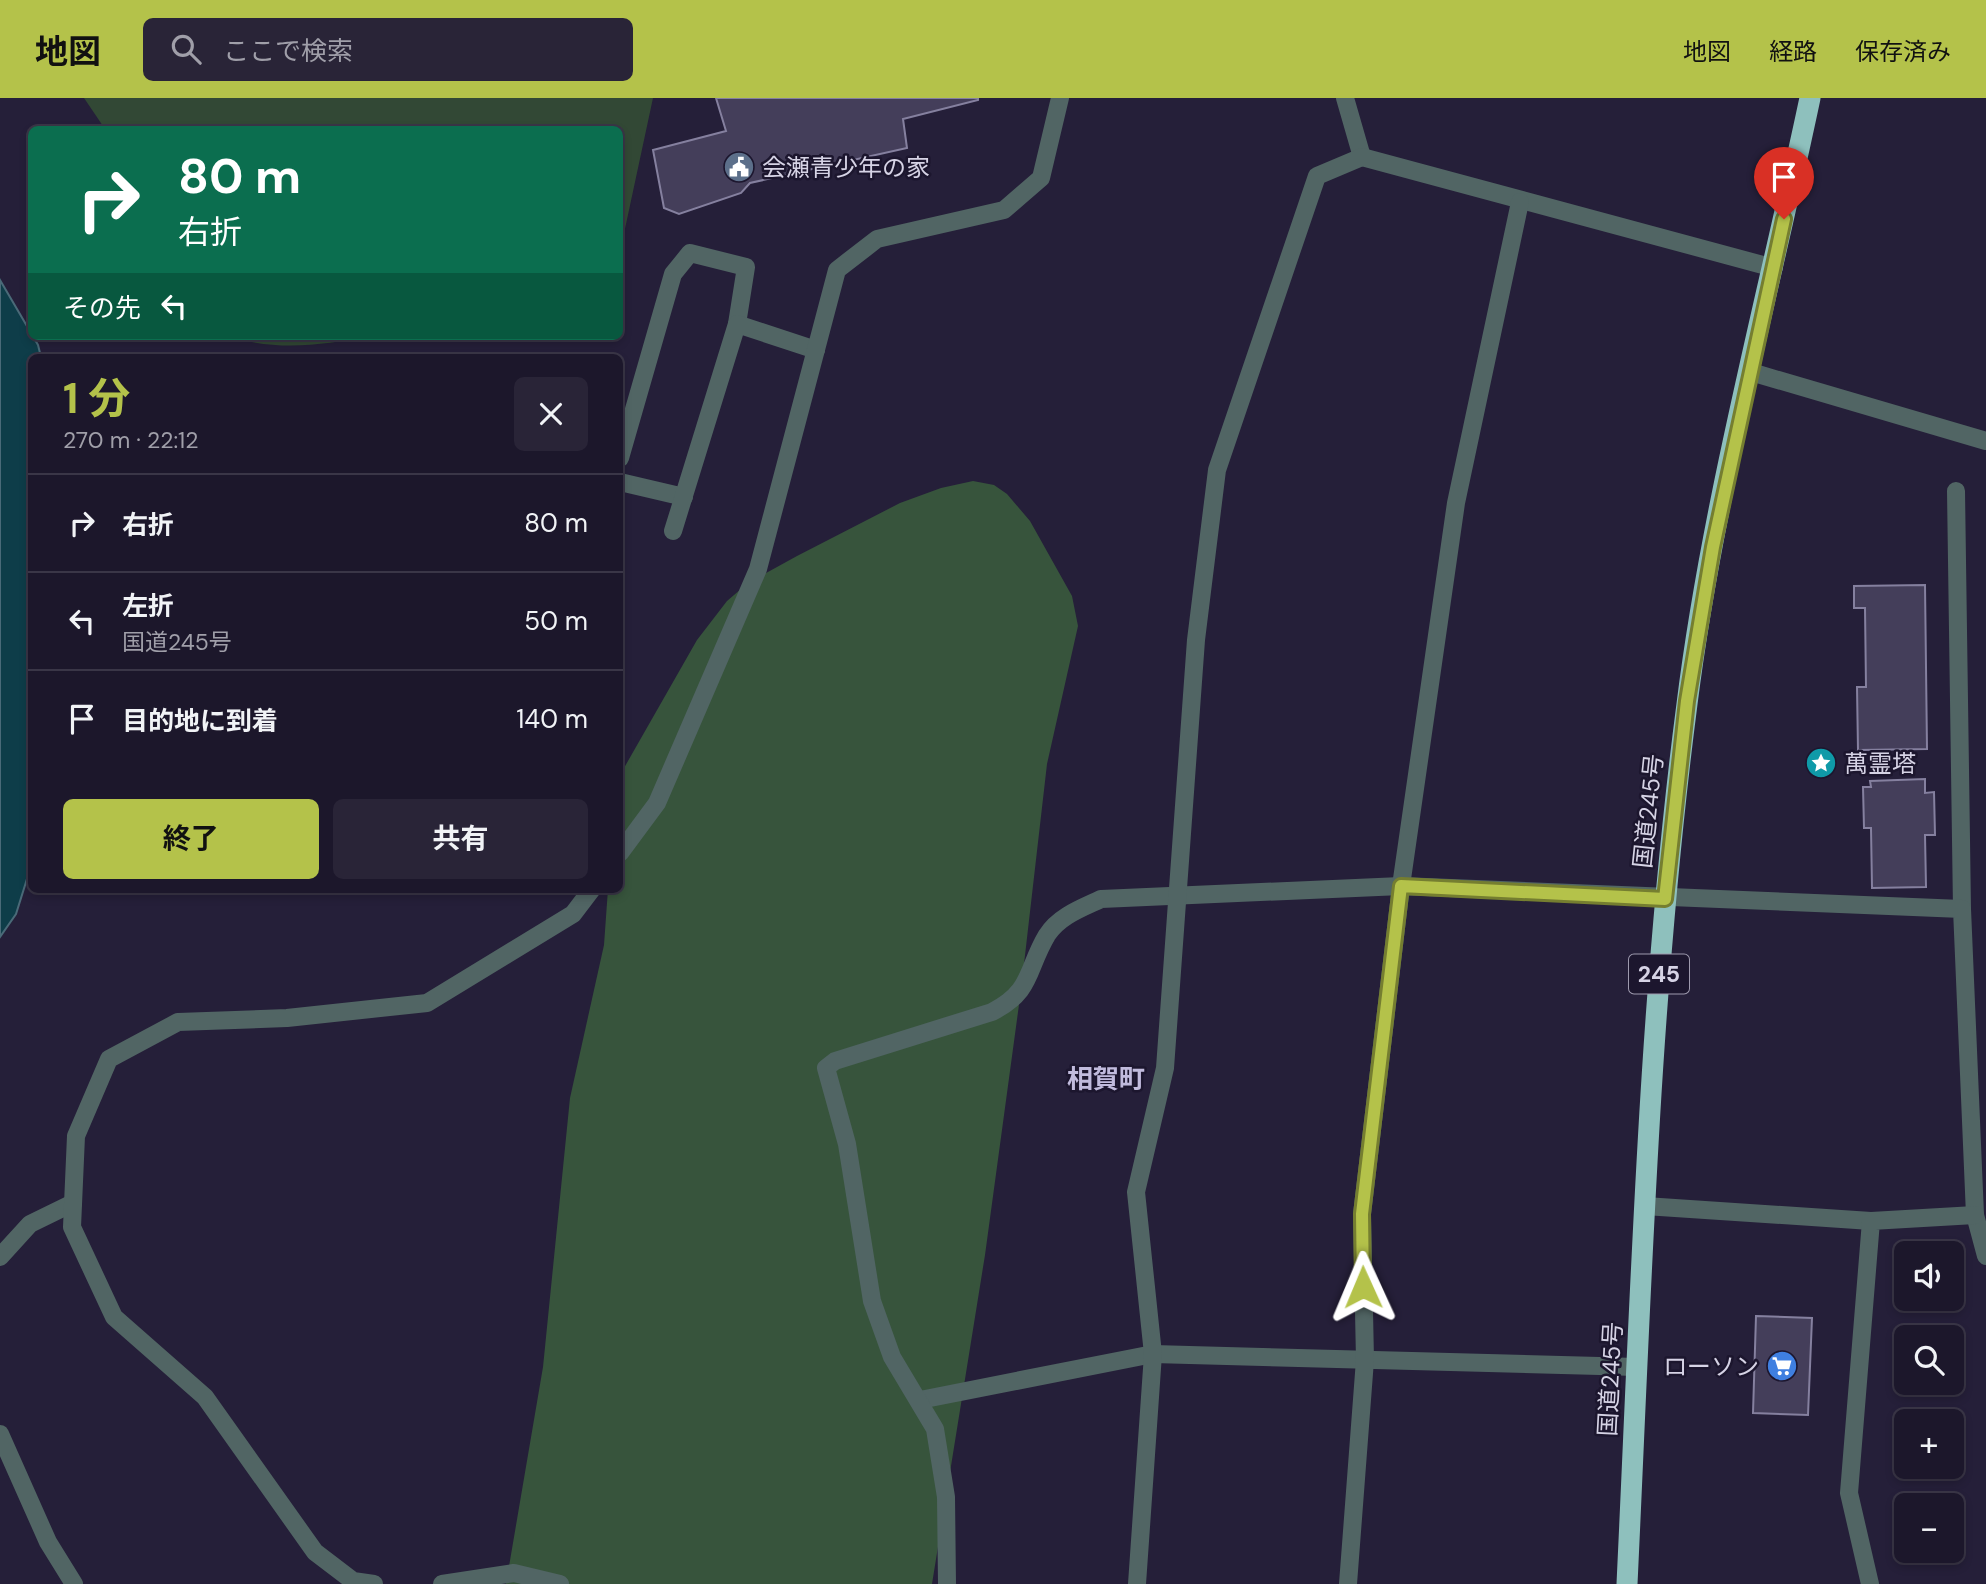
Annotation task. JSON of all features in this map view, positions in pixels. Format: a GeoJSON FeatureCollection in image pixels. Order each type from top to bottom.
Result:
{"type":"FeatureCollection","features":[{"type":"Feature","properties":{"kind":"highway","name":"国道245号"},"geometry":{"type":"LineString","coordinates":[[1627,1584],[1645,1206],[1665,899],[1687,701],[1718,522],[1810,98]]}},
{"type":"Feature","properties":{"kind":"street"},"geometry":{"type":"LineString","coordinates":[[623,849],[657,803],[758,569],[837,270],[877,239],[1004,210],[1041,178],[1060,98]]}},
{"type":"Feature","properties":{"kind":"street"},"geometry":{"type":"LineString","coordinates":[[1345,98],[1362,157]]}},
{"type":"Feature","properties":{"kind":"street"},"geometry":{"type":"LineString","coordinates":[[1137,1584],[1153,1354],[1136,1192],[1165,1068],[1175,896],[1196,640],[1217,470],[1317,176],[1362,157],[1520,202],[1774,268]]}},
{"type":"Feature","properties":{"kind":"street"},"geometry":{"type":"LineString","coordinates":[[1348,1584],[1365,1360],[1362,1214],[1401,886],[1457,503],[1520,202]]}},
{"type":"Feature","properties":{"kind":"street"},"geometry":{"type":"LineString","coordinates":[[623,448],[673,274],[690,253],[746,267],[737,324],[673,531]]}},
{"type":"Feature","properties":{"kind":"street"},"geometry":{"type":"LineString","coordinates":[[737,324],[816,350]]}},
{"type":"Feature","properties":{"kind":"street"},"geometry":{"type":"LineString","coordinates":[[1751,372],[1986,441]]}},
{"type":"Feature","properties":{"kind":"street"},"geometry":{"type":"LineString","coordinates":[[623,483],[684,497]]}},
{"type":"Feature","properties":{"kind":"street"},"geometry":{"type":"LineString","coordinates":[[1956,491],[1962,909],[1975,1215],[1986,1256]]}},
{"type":"Feature","properties":{"kind":"street"},"geometry":{"type":"LineString","coordinates":[[947,1584],[946,1497],[935,1429],[892,1357],[872,1301],[847,1144],[826,1068],[835,1061],[992,1012],[1014,1001],[1048,933],[1066,916],[1101,899],[1401,886],[1665,899],[1962,909]]}},
{"type":"Feature","properties":{"kind":"street"},"geometry":{"type":"LineString","coordinates":[[374,1584],[353,1581],[315,1552],[205,1397],[114,1317],[72,1227],[76,1136],[109,1059],[178,1021],[287,1018],[427,1003],[573,914],[589,893]]}},
{"type":"Feature","properties":{"kind":"street"},"geometry":{"type":"LineString","coordinates":[[0,1257],[30,1224],[73,1203]]}},
{"type":"Feature","properties":{"kind":"street"},"geometry":{"type":"LineString","coordinates":[[1645,1206],[1871,1221],[1975,1215]]}},
{"type":"Feature","properties":{"kind":"street"},"geometry":{"type":"LineString","coordinates":[[1871,1221],[1849,1493],[1871,1584]]}},
{"type":"Feature","properties":{"kind":"street"},"geometry":{"type":"LineString","coordinates":[[920,1400],[1153,1354],[1637,1367]]}},
{"type":"Feature","properties":{"kind":"street"},"geometry":{"type":"LineString","coordinates":[[0,1434],[48,1542],[74,1584]]}},
{"type":"Feature","properties":{"kind":"street"},"geometry":{"type":"LineString","coordinates":[[442,1584],[514,1573],[559,1584]]}},
{"type":"Feature","properties":{"kind":"green space"},"geometry":{"type":"Polygon","coordinates":[[[84,98],[653,98],[623,238],[623,126],[103,126],[84,98]]]}},
{"type":"Feature","properties":{"kind":"green space"},"geometry":{"type":"Polygon","coordinates":[[[246,340],[344,340],[293,345],[246,340]]]}},
{"type":"Feature","properties":{"kind":"green space"},"geometry":{"type":"Polygon","coordinates":[[[973,481],[994,485],[1007,494],[1030,521],[1072,596],[1078,626],[1047,764],[1021,990],[985,1255],[932,1584],[506,1584],[543,1367],[570,1098],[604,945],[608,893],[623,893],[623,770],[697,640],[727,601],[748,583],[797,556],[900,503],[941,488],[973,481]]]}},
{"type":"Feature","properties":{"kind":"water"},"geometry":{"type":"Polygon","coordinates":[[[0,280],[28,328],[28,340],[35,340],[40,354],[28,354],[28,876],[16,914],[0,937],[0,280]]]}},
{"type":"Feature","properties":{"kind":"building","name":"会瀬青少年の家"},"geometry":{"type":"Polygon","coordinates":[[[716,98],[978,100],[903,119],[907,148],[750,183],[741,193],[679,214],[664,208],[653,150],[726,131],[716,98]]]}},
{"type":"Feature","properties":{"kind":"building"},"geometry":{"type":"Polygon","coordinates":[[[1925,585],[1927,749],[1858,750],[1857,687],[1866,687],[1865,608],[1854,608],[1854,586],[1925,585]]]}},
{"type":"Feature","properties":{"kind":"building"},"geometry":{"type":"Polygon","coordinates":[[[1925,779],[1925,793],[1934,792],[1935,835],[1925,835],[1926,887],[1872,888],[1871,828],[1864,828],[1863,787],[1871,787],[1870,781],[1925,779]]]}},
{"type":"Feature","properties":{"kind":"building","name":"ローソン"},"geometry":{"type":"Polygon","coordinates":[[[1756,1316],[1812,1318],[1808,1415],[1753,1413],[1756,1316]]]}},
{"type":"Feature","properties":{"kind":"place","name":"会瀬青少年の家"},"geometry":{"type":"Point","coordinates":[739,167]}},
{"type":"Feature","properties":{"kind":"place","name":"萬霊塔"},"geometry":{"type":"Point","coordinates":[1821,763]}},
{"type":"Feature","properties":{"kind":"place","name":"ローソン"},"geometry":{"type":"Point","coordinates":[1782,1366]}},
{"type":"Feature","properties":{"kind":"district","name":"相賀町"},"geometry":{"type":"Point","coordinates":[1106,1079]}},
{"type":"Feature","properties":{"kind":"route"},"geometry":{"type":"LineString","coordinates":[[1363,1287],[1362,1214],[1401,886],[1665,899],[1687,701],[1713,547],[1784,219]]}}]}
